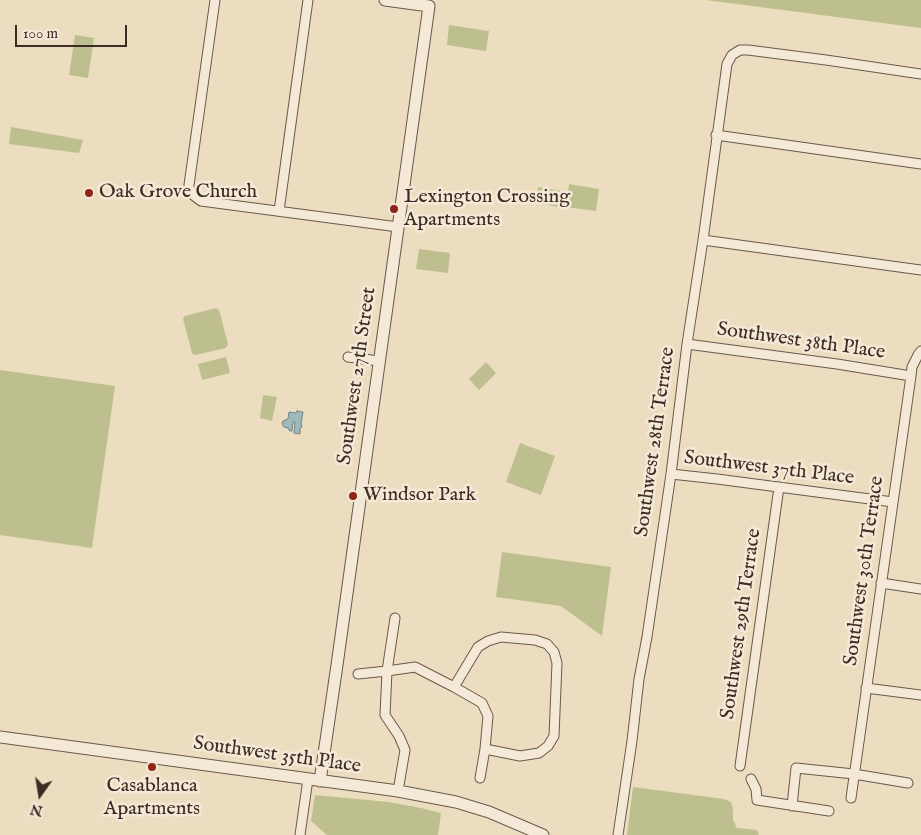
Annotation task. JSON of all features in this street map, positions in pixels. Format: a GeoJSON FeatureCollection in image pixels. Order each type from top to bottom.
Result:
{"type":"FeatureCollection","features":[{"type":"Feature","properties":{"kind":"street"},"geometry":{"type":"LineString","coordinates":[[215,0],[189,185],[193,195],[201,201],[398,227]]}},
{"type":"Feature","properties":{"kind":"street"},"geometry":{"type":"LineString","coordinates":[[279,211],[308,0]]}},
{"type":"Feature","properties":{"kind":"street"},"geometry":{"type":"LineString","coordinates":[[385,0],[429,3]]}},
{"type":"Feature","properties":{"kind":"street","name":"Southwest 27th Street"},"geometry":{"type":"LineString","coordinates":[[320,781],[429,3]]}},
{"type":"Feature","properties":{"kind":"street","name":"Southwest 28th Terrace"},"geometry":{"type":"LineString","coordinates":[[618,835],[639,679],[671,474],[726,64],[732,55],[740,50],[748,50],[921,74]]}},
{"type":"Feature","properties":{"kind":"street"},"geometry":{"type":"LineString","coordinates":[[716,135],[921,164]]}},
{"type":"Feature","properties":{"kind":"street"},"geometry":{"type":"LineString","coordinates":[[703,240],[921,270]]}},
{"type":"Feature","properties":{"kind":"street","name":"Southwest 38th Place"},"geometry":{"type":"LineString","coordinates":[[687,344],[911,376]]}},
{"type":"Feature","properties":{"kind":"street","name":"Southwest 30th Terrace"},"geometry":{"type":"LineString","coordinates":[[851,798],[912,367],[921,351]]}},
{"type":"Feature","properties":{"kind":"street"},"geometry":{"type":"LineString","coordinates":[[348,357],[379,361]]}},
{"type":"Feature","properties":{"kind":"street","name":"Southwest 37th Place"},"geometry":{"type":"LineString","coordinates":[[671,474],[893,502]]}},
{"type":"Feature","properties":{"kind":"street","name":"Southwest 29th Terrace"},"geometry":{"type":"LineString","coordinates":[[740,766],[779,487]]}},
{"type":"Feature","properties":{"kind":"street"},"geometry":{"type":"LineString","coordinates":[[881,583],[921,589]]}},
{"type":"Feature","properties":{"kind":"street"},"geometry":{"type":"LineString","coordinates":[[395,618],[387,671],[385,715],[399,736],[405,750],[398,791]]}},
{"type":"Feature","properties":{"kind":"street"},"geometry":{"type":"LineString","coordinates":[[454,687],[478,647],[488,641],[501,637],[535,640],[547,644],[554,652],[557,663],[554,736],[548,746],[540,752],[520,756],[485,749]]}},
{"type":"Feature","properties":{"kind":"street"},"geometry":{"type":"LineString","coordinates":[[358,674],[415,668],[454,687],[482,704],[488,716],[480,778]]}},
{"type":"Feature","properties":{"kind":"street"},"geometry":{"type":"LineString","coordinates":[[866,688],[921,695]]}},
{"type":"Feature","properties":{"kind":"street","name":"Southwest 35th Place"},"geometry":{"type":"LineString","coordinates":[[0,737],[398,791],[456,802],[489,812],[542,835]]}},
{"type":"Feature","properties":{"kind":"street"},"geometry":{"type":"LineString","coordinates":[[792,806],[796,768],[854,774],[908,783]]}},
{"type":"Feature","properties":{"kind":"street"},"geometry":{"type":"LineString","coordinates":[[300,835],[308,779]]}},
{"type":"Feature","properties":{"kind":"street"},"geometry":{"type":"LineString","coordinates":[[751,779],[756,789],[757,800],[829,811]]}},
{"type":"Feature","properties":{"kind":"green space"},"geometry":{"type":"Polygon","coordinates":[[[706,0],[921,0],[921,28],[706,0]]]}},
{"type":"Feature","properties":{"kind":"green space"},"geometry":{"type":"Polygon","coordinates":[[[449,25],[489,31],[486,51],[447,45],[449,25]]]}},
{"type":"Feature","properties":{"kind":"green space"},"geometry":{"type":"Polygon","coordinates":[[[75,35],[94,38],[88,78],[69,75],[75,35]]]}},
{"type":"Feature","properties":{"kind":"green space"},"geometry":{"type":"Polygon","coordinates":[[[11,127],[83,140],[79,153],[9,144],[11,127]]]}},
{"type":"Feature","properties":{"kind":"green space"},"geometry":{"type":"Polygon","coordinates":[[[569,184],[599,189],[596,211],[566,207],[569,184]]]}},
{"type":"Feature","properties":{"kind":"green space"},"geometry":{"type":"Polygon","coordinates":[[[538,187],[567,192],[565,208],[535,203],[538,187]]]}},
{"type":"Feature","properties":{"kind":"green space"},"geometry":{"type":"Polygon","coordinates":[[[419,249],[450,253],[448,273],[416,269],[419,249]]]}},
{"type":"Feature","properties":{"kind":"green space"},"geometry":{"type":"Polygon","coordinates":[[[216,308],[219,310],[228,344],[226,348],[195,355],[192,353],[183,319],[185,316],[216,308]]]}},
{"type":"Feature","properties":{"kind":"green space"},"geometry":{"type":"Polygon","coordinates":[[[226,357],[230,373],[202,380],[198,364],[226,357]]]}},
{"type":"Feature","properties":{"kind":"green space"},"geometry":{"type":"Polygon","coordinates":[[[486,362],[496,373],[479,390],[469,379],[486,362]]]}},
{"type":"Feature","properties":{"kind":"green space"},"geometry":{"type":"Polygon","coordinates":[[[0,370],[115,386],[92,548],[0,535],[0,370]]]}},
{"type":"Feature","properties":{"kind":"green space"},"geometry":{"type":"Polygon","coordinates":[[[263,395],[277,397],[272,421],[260,418],[263,395]]]}},
{"type":"Feature","properties":{"kind":"green space"},"geometry":{"type":"Polygon","coordinates":[[[520,443],[555,456],[541,495],[506,482],[520,443]]]}},
{"type":"Feature","properties":{"kind":"green space"},"geometry":{"type":"Polygon","coordinates":[[[502,552],[611,567],[602,636],[561,606],[496,597],[502,552]]]}},
{"type":"Feature","properties":{"kind":"green space"},"geometry":{"type":"Polygon","coordinates":[[[633,787],[724,799],[731,802],[733,820],[737,828],[757,830],[759,835],[627,835],[633,787]]]}},
{"type":"Feature","properties":{"kind":"green space"},"geometry":{"type":"Polygon","coordinates":[[[315,795],[388,802],[441,813],[438,835],[327,835],[311,821],[315,795]]]}},
{"type":"Feature","properties":{"kind":"water"},"geometry":{"type":"Polygon","coordinates":[[[297,411],[303,412],[300,434],[294,433],[295,422],[293,422],[292,431],[282,424],[283,421],[288,419],[289,412],[296,413],[297,411]]]}},
{"type":"Feature","properties":{"kind":"place","name":"Oak Grove Church"},"geometry":{"type":"Point","coordinates":[89,193]}},
{"type":"Feature","properties":{"kind":"place","name":"Lexington Crossing Apartments"},"geometry":{"type":"Point","coordinates":[394,209]}},
{"type":"Feature","properties":{"kind":"place","name":"Windsor Park"},"geometry":{"type":"Point","coordinates":[353,496]}},
{"type":"Feature","properties":{"kind":"place","name":"Casablanca Apartments"},"geometry":{"type":"Point","coordinates":[152,767]}}]}
